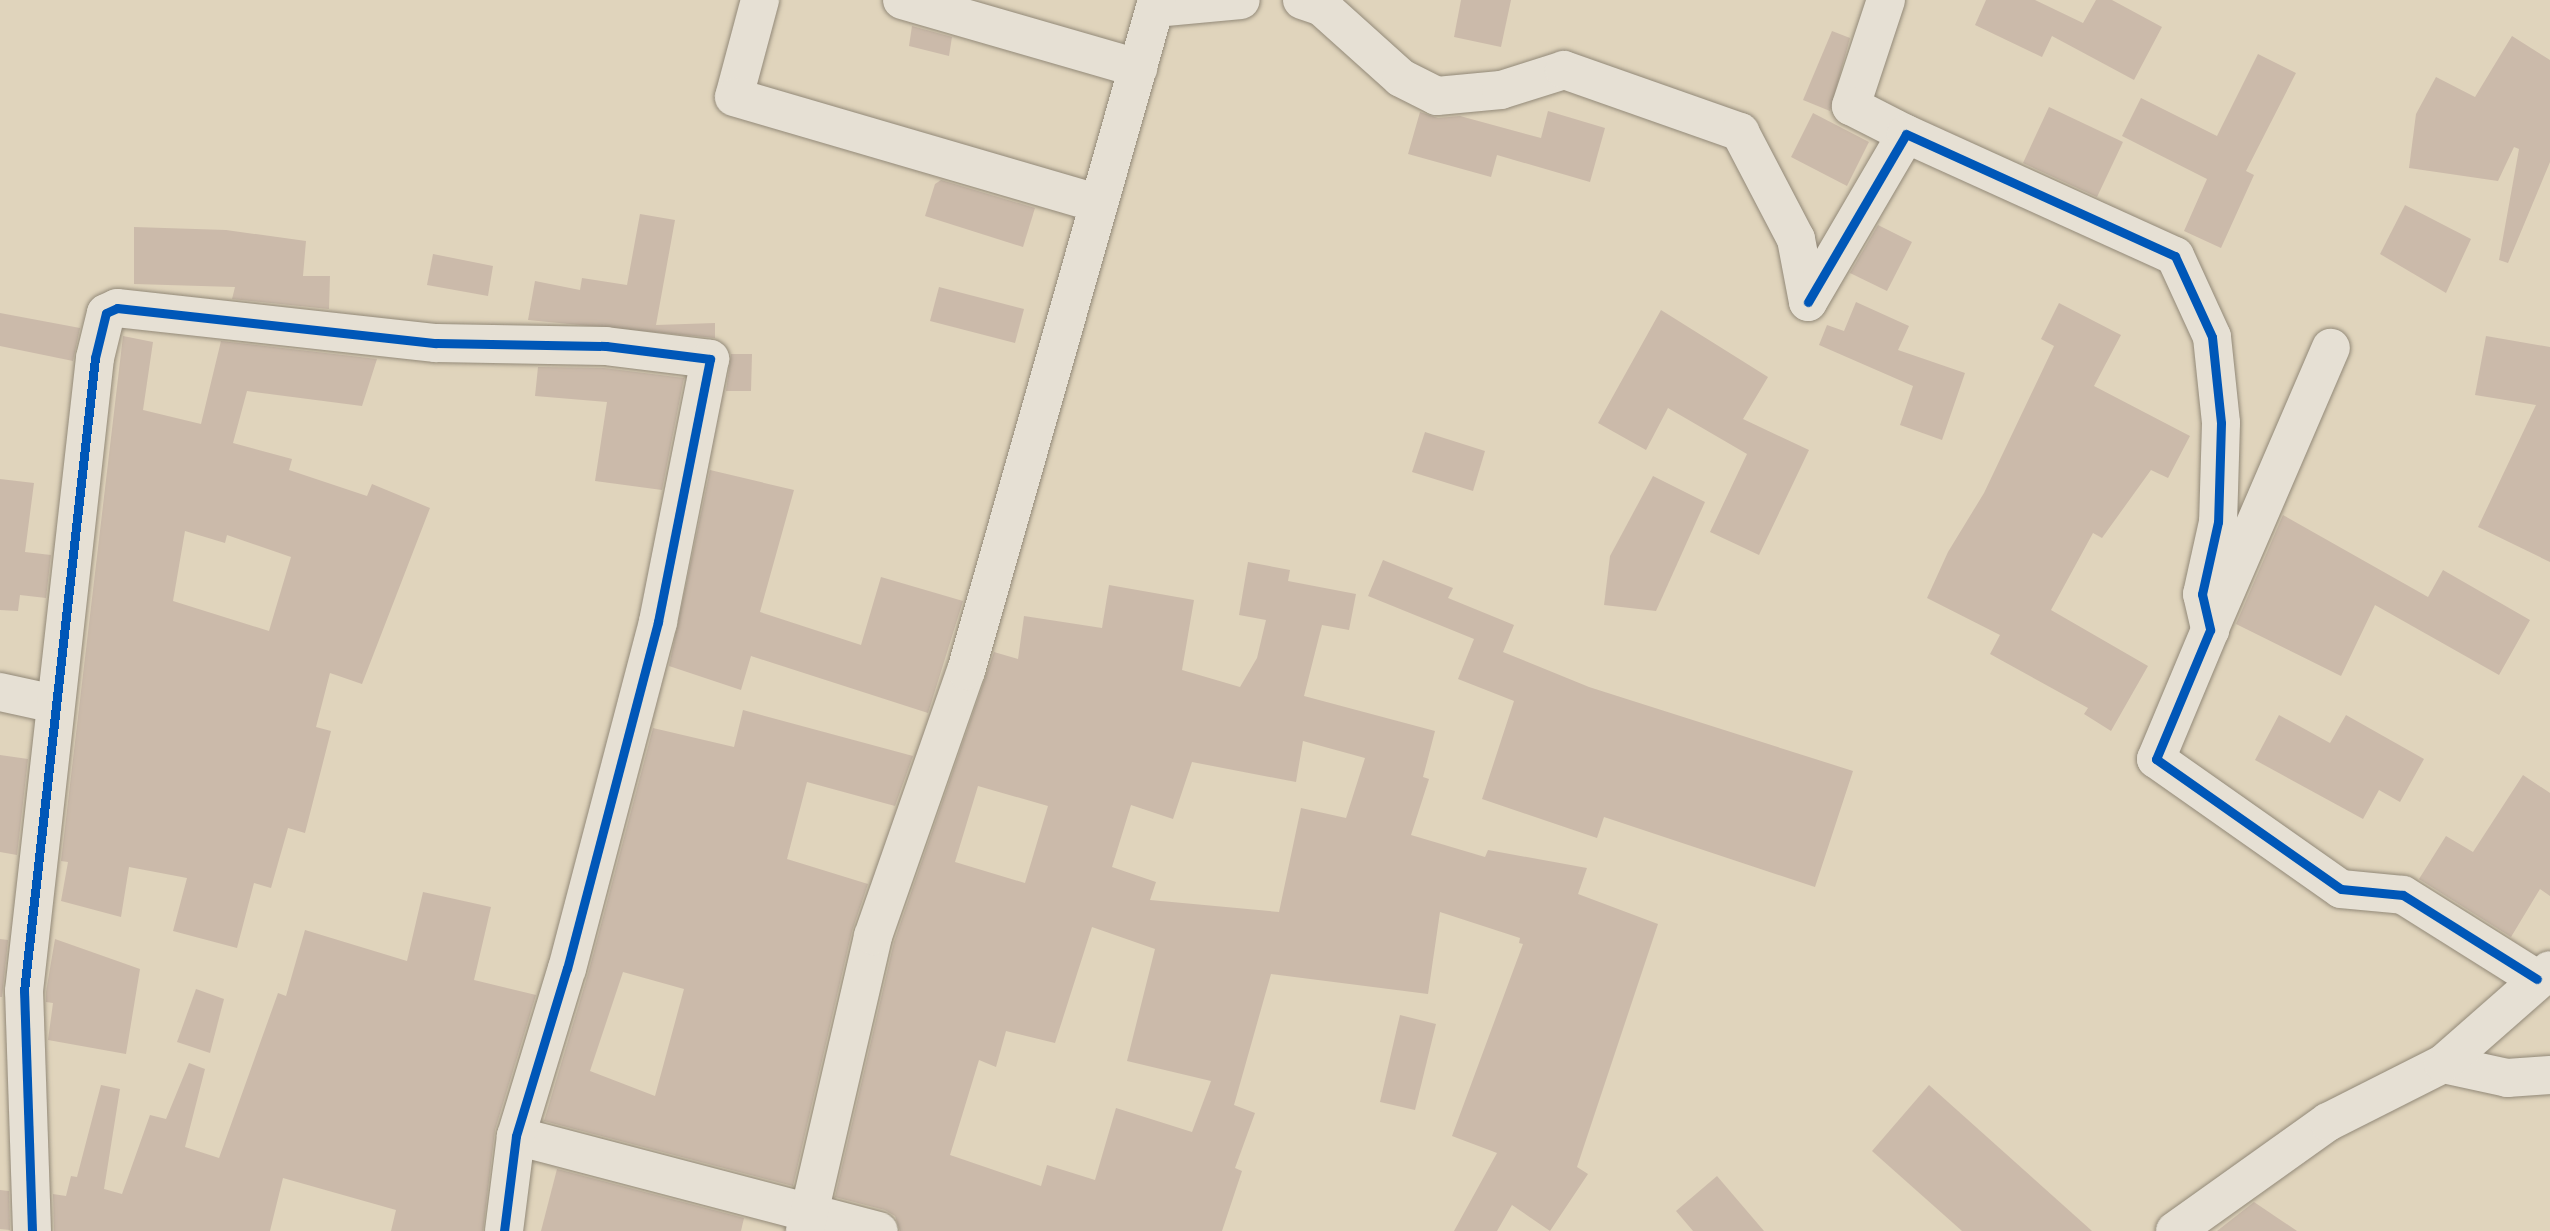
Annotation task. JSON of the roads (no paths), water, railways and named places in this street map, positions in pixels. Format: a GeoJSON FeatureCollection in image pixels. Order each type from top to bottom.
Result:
{"type":"FeatureCollection","features":[{"type":"Feature","properties":{"kind":"street"},"geometry":{"type":"LineString","coordinates":[[760,0],[734,97],[1099,204]]}},
{"type":"Feature","properties":{"kind":"street"},"geometry":{"type":"LineString","coordinates":[[902,0],[1138,68]]}},
{"type":"Feature","properties":{"kind":"street"},"geometry":{"type":"LineString","coordinates":[[807,1221],[873,936],[966,671],[1156,4],[1241,0]]}},
{"type":"Feature","properties":{"kind":"street"},"geometry":{"type":"LineString","coordinates":[[1302,0],[1322,7],[1401,78],[1437,96],[1502,90],[1564,70],[1740,132],[1796,239],[1808,302],[1906,134]]}},
{"type":"Feature","properties":{"kind":"street"},"geometry":{"type":"LineString","coordinates":[[1886,0],[1851,106],[1906,134],[2175,256],[2212,337],[2221,423],[2217,522],[2202,594],[2210,630]]}},
{"type":"Feature","properties":{"kind":"street"},"geometry":{"type":"LineString","coordinates":[[32,1231],[13,1106],[95,358],[106,313],[117,308],[436,342],[606,346],[710,359],[658,622],[567,968],[516,1136],[504,1231]]}},
{"type":"Feature","properties":{"kind":"street"},"geometry":{"type":"LineString","coordinates":[[2175,1231],[2328,1122],[2443,1064],[2544,975],[2403,895],[2341,889],[2156,759],[2331,348]]}},
{"type":"Feature","properties":{"kind":"street"},"geometry":{"type":"LineString","coordinates":[[0,692],[55,704]]}},
{"type":"Feature","properties":{"kind":"street"},"geometry":{"type":"LineString","coordinates":[[2443,1064],[2507,1078],[2550,1076]]}},
{"type":"Feature","properties":{"kind":"street"},"geometry":{"type":"LineString","coordinates":[[516,1136],[807,1221],[879,1231]]}}]}
